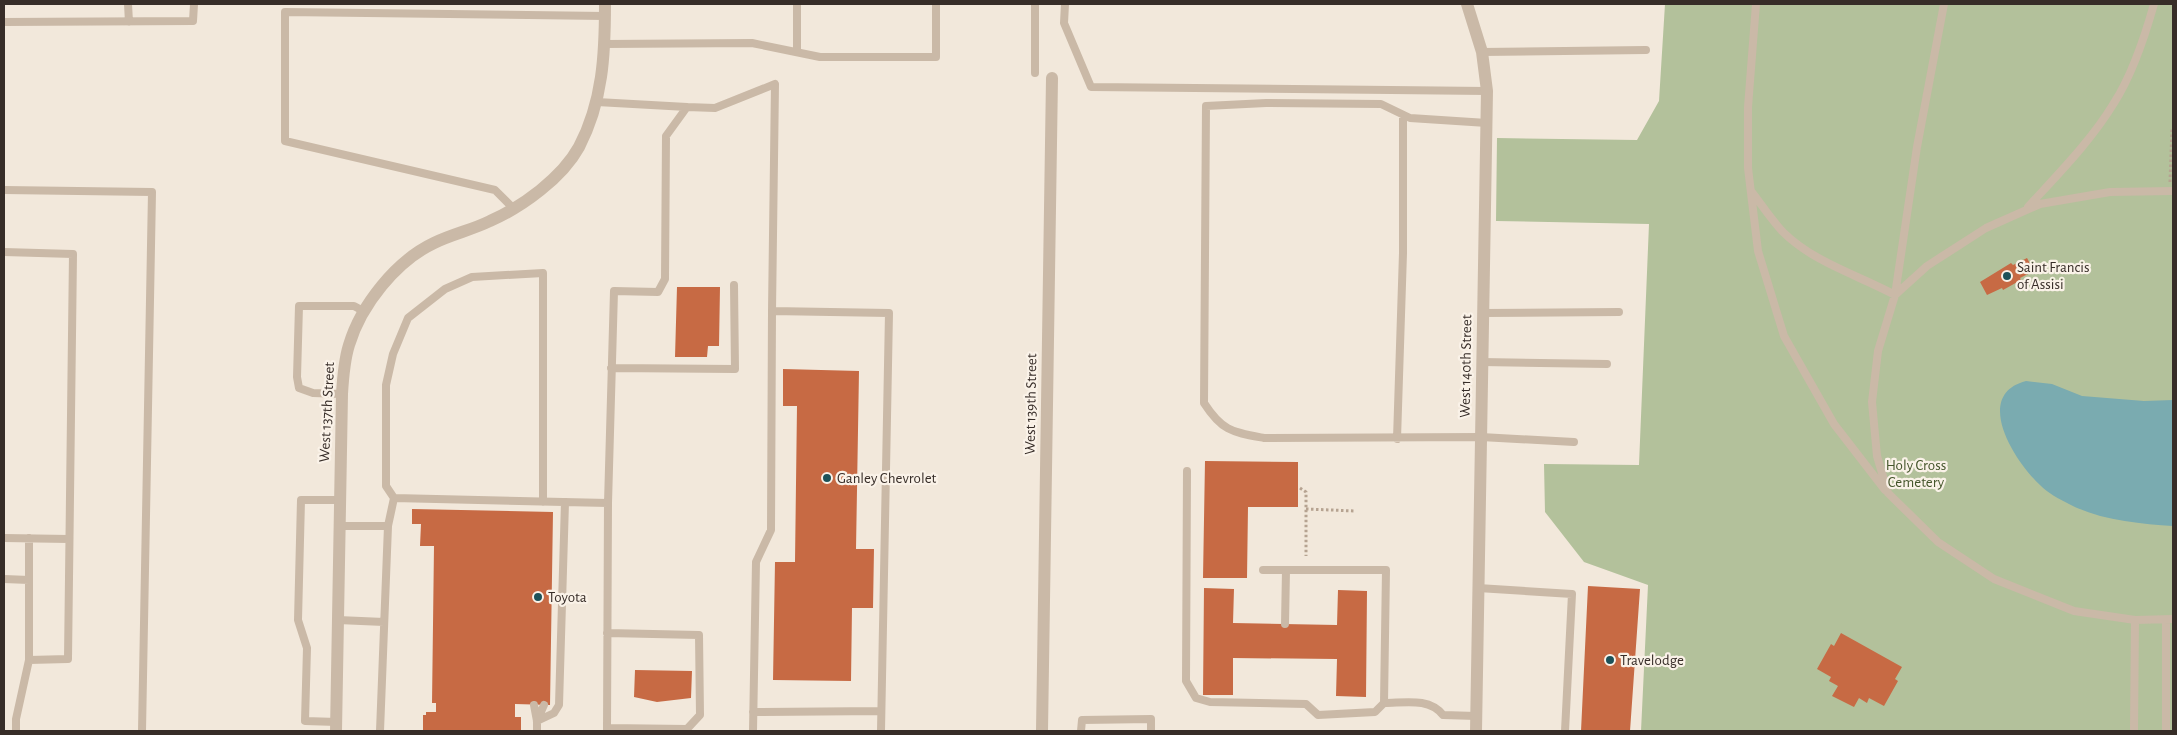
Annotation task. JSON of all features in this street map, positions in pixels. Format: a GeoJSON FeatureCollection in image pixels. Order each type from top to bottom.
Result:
{"type":"FeatureCollection","features":[{"type":"Feature","properties":{"kind":"street","name":"West 140th Street"},"geometry":{"type":"LineString","coordinates":[[1467,4],[1482,52],[1487,91],[1476,731]]}},
{"type":"Feature","properties":{"kind":"street","name":"West 137th Street"},"geometry":{"type":"LineString","coordinates":[[337,726],[342,394],[349,345],[365,312],[387,280],[408,260],[424,249],[457,232],[489,222],[514,209],[535,195],[578,149],[597,102],[603,72],[605,10]]}},
{"type":"Feature","properties":{"kind":"street","name":"West 139th Street"},"geometry":{"type":"LineString","coordinates":[[1042,731],[1052,78]]}},
{"type":"Feature","properties":{"kind":"lane"},"geometry":{"type":"LineString","coordinates":[[128,4],[128,22]]}},
{"type":"Feature","properties":{"kind":"lane"},"geometry":{"type":"LineString","coordinates":[[4,22],[194,21],[194,4]]}},
{"type":"Feature","properties":{"kind":"lane"},"geometry":{"type":"LineString","coordinates":[[796,4],[797,52]]}},
{"type":"Feature","properties":{"kind":"lane"},"geometry":{"type":"LineString","coordinates":[[605,44],[752,43],[820,57],[936,57],[936,4]]}},
{"type":"Feature","properties":{"kind":"lane"},"geometry":{"type":"LineString","coordinates":[[1034,4],[1035,72]]}},
{"type":"Feature","properties":{"kind":"lane"},"geometry":{"type":"LineString","coordinates":[[1065,4],[1064,23],[1091,87],[1487,91]]}},
{"type":"Feature","properties":{"kind":"lane"},"geometry":{"type":"LineString","coordinates":[[1756,4],[1748,107],[1748,168],[1758,251],[1784,336],[1834,424],[1888,493],[1938,542],[1994,579],[2074,611],[2135,620],[2169,620],[2166,731]]}},
{"type":"Feature","properties":{"kind":"lane"},"geometry":{"type":"LineString","coordinates":[[1888,493],[1877,456],[1872,402],[1878,351],[1895,295],[1917,147],[1944,4]]}},
{"type":"Feature","properties":{"kind":"lane"},"geometry":{"type":"LineString","coordinates":[[2027,208],[2083,146],[2115,103],[2143,41],[2154,4]]}},
{"type":"Feature","properties":{"kind":"lane"},"geometry":{"type":"LineString","coordinates":[[514,209],[495,190],[286,142],[285,12],[605,10]]}},
{"type":"Feature","properties":{"kind":"lane"},"geometry":{"type":"LineString","coordinates":[[1482,52],[1646,50]]}},
{"type":"Feature","properties":{"kind":"lane"},"geometry":{"type":"LineString","coordinates":[[597,102],[715,108],[775,84],[771,530],[756,562],[753,731]]}},
{"type":"Feature","properties":{"kind":"lane"},"geometry":{"type":"LineString","coordinates":[[1487,123],[1410,118],[1381,104],[1266,102],[1206,106],[1204,403],[1215,420],[1236,433],[1264,438],[1397,439],[1481,437],[1574,442]]}},
{"type":"Feature","properties":{"kind":"lane"},"geometry":{"type":"LineString","coordinates":[[607,633],[699,634],[700,715],[687,729],[607,730],[607,633],[608,503],[614,291],[658,292],[665,279],[666,136],[687,107]]}},
{"type":"Feature","properties":{"kind":"lane"},"geometry":{"type":"LineString","coordinates":[[1397,439],[1403,253],[1403,115]]}},
{"type":"Feature","properties":{"kind":"lane"},"geometry":{"type":"LineString","coordinates":[[4,190],[152,192],[142,731]]}},
{"type":"Feature","properties":{"kind":"lane"},"geometry":{"type":"LineString","coordinates":[[1895,295],[1927,266],[1986,228],[2027,208],[2110,192],[2172,190]]}},
{"type":"Feature","properties":{"kind":"lane"},"geometry":{"type":"LineString","coordinates":[[1751,191],[1784,233],[1820,260],[1864,278],[1895,295]]}},
{"type":"Feature","properties":{"kind":"lane"},"geometry":{"type":"LineString","coordinates":[[4,252],[73,254],[68,659],[29,660]]}},
{"type":"Feature","properties":{"kind":"lane"},"geometry":{"type":"LineString","coordinates":[[380,731],[388,526],[394,498],[386,486],[386,385],[393,354],[408,318],[445,289],[472,277],[543,273],[543,502]]}},
{"type":"Feature","properties":{"kind":"lane"},"geometry":{"type":"LineString","coordinates":[[611,368],[735,369],[734,285]]}},
{"type":"Feature","properties":{"kind":"lane"},"geometry":{"type":"LineString","coordinates":[[342,394],[313,393],[299,388],[299,306],[354,306],[365,312]]}},
{"type":"Feature","properties":{"kind":"lane"},"geometry":{"type":"LineString","coordinates":[[772,311],[889,313],[881,731]]}},
{"type":"Feature","properties":{"kind":"lane"},"geometry":{"type":"LineString","coordinates":[[1483,313],[1619,312]]}},
{"type":"Feature","properties":{"kind":"lane"},"geometry":{"type":"LineString","coordinates":[[1482,362],[1608,364]]}},
{"type":"Feature","properties":{"kind":"lane"},"geometry":{"type":"LineString","coordinates":[[1187,471],[1186,681],[1196,698],[1210,702],[1306,704],[1318,714],[1375,712],[1384,704],[1427,703],[1437,708],[1443,714],[1476,716]]}},
{"type":"Feature","properties":{"kind":"lane"},"geometry":{"type":"LineString","coordinates":[[394,498],[608,503]]}},
{"type":"Feature","properties":{"kind":"lane"},"geometry":{"type":"LineString","coordinates":[[337,726],[305,721],[307,648],[298,620],[302,500],[340,500]]}},
{"type":"Feature","properties":{"kind":"lane"},"geometry":{"type":"LineString","coordinates":[[537,721],[554,713],[559,705],[565,502]]}},
{"type":"Feature","properties":{"kind":"lane"},"geometry":{"type":"LineString","coordinates":[[339,526],[388,526]]}},
{"type":"Feature","properties":{"kind":"lane"},"geometry":{"type":"LineString","coordinates":[[4,538],[69,539]]}},
{"type":"Feature","properties":{"kind":"lane"},"geometry":{"type":"LineString","coordinates":[[16,731],[16,719],[29,660],[29,538]]}},
{"type":"Feature","properties":{"kind":"lane"},"geometry":{"type":"LineString","coordinates":[[1263,570],[1386,570],[1384,704]]}},
{"type":"Feature","properties":{"kind":"lane"},"geometry":{"type":"LineString","coordinates":[[1286,570],[1286,624]]}},
{"type":"Feature","properties":{"kind":"lane"},"geometry":{"type":"LineString","coordinates":[[4,579],[29,580]]}},
{"type":"Feature","properties":{"kind":"lane"},"geometry":{"type":"LineString","coordinates":[[1478,588],[1572,594],[1565,731]]}},
{"type":"Feature","properties":{"kind":"lane"},"geometry":{"type":"LineString","coordinates":[[338,620],[384,622]]}},
{"type":"Feature","properties":{"kind":"lane"},"geometry":{"type":"LineString","coordinates":[[2134,731],[2135,620]]}},
{"type":"Feature","properties":{"kind":"lane"},"geometry":{"type":"LineString","coordinates":[[534,704],[537,731]]}},
{"type":"Feature","properties":{"kind":"lane"},"geometry":{"type":"LineString","coordinates":[[537,721],[544,704]]}},
{"type":"Feature","properties":{"kind":"lane"},"geometry":{"type":"LineString","coordinates":[[753,712],[881,711]]}},
{"type":"Feature","properties":{"kind":"lane"},"geometry":{"type":"LineString","coordinates":[[1082,731],[1082,720],[1151,719],[1151,731]]}},
{"type":"Feature","properties":{"kind":"path"},"geometry":{"type":"LineString","coordinates":[[2172,128],[2172,190]]}},
{"type":"Feature","properties":{"kind":"path"},"geometry":{"type":"LineString","coordinates":[[1300,488],[1306,492],[1306,556]]}},
{"type":"Feature","properties":{"kind":"path"},"geometry":{"type":"LineString","coordinates":[[1306,509],[1356,511]]}},
{"type":"Feature","properties":{"kind":"green space","name":"Holy Cross Cemetery"},"geometry":{"type":"Polygon","coordinates":[[[1665,4],[2173,4],[2173,731],[1641,731],[1648,585],[1584,562],[1545,512],[1544,464],[1639,465],[1649,224],[1496,221],[1497,138],[1637,140],[1659,101],[1665,4]]]}},
{"type":"Feature","properties":{"kind":"water"},"geometry":{"type":"Polygon","coordinates":[[[2026,381],[2052,384],[2082,396],[2144,401],[2173,400],[2173,526],[2134,522],[2093,514],[2061,500],[2040,485],[2030,475],[2010,446],[2003,430],[2000,414],[2002,400],[2010,389],[2026,381]]]}},
{"type":"Feature","properties":{"kind":"building","name":"Saint Francis of Assisi"},"geometry":{"type":"Polygon","coordinates":[[[2027,258],[2034,271],[2003,290],[2002,288],[1987,295],[1980,282],[2011,263],[2013,265],[2027,258]]]}},
{"type":"Feature","properties":{"kind":"building"},"geometry":{"type":"Polygon","coordinates":[[[677,287],[720,287],[719,346],[708,346],[707,357],[675,357],[677,287]]]}},
{"type":"Feature","properties":{"kind":"building","name":"Ganley Chevrolet"},"geometry":{"type":"Polygon","coordinates":[[[783,369],[859,371],[856,549],[874,549],[873,608],[852,608],[851,681],[773,680],[775,562],[795,562],[797,406],[783,406],[783,369]]]}},
{"type":"Feature","properties":{"kind":"building"},"geometry":{"type":"Polygon","coordinates":[[[1205,461],[1298,462],[1298,507],[1248,507],[1247,578],[1203,578],[1205,461]]]}},
{"type":"Feature","properties":{"kind":"building"},"geometry":{"type":"Polygon","coordinates":[[[412,509],[553,512],[550,705],[515,704],[515,717],[521,717],[521,731],[423,731],[423,715],[426,715],[426,712],[436,712],[436,703],[432,703],[434,546],[420,546],[421,524],[412,524],[412,509]]]}},
{"type":"Feature","properties":{"kind":"building","name":"Travelodge"},"geometry":{"type":"Polygon","coordinates":[[[1588,586],[1640,589],[1630,731],[1581,731],[1588,586]]]}},
{"type":"Feature","properties":{"kind":"building"},"geometry":{"type":"Polygon","coordinates":[[[1204,588],[1234,589],[1233,623],[1337,625],[1338,590],[1367,591],[1366,697],[1336,696],[1337,659],[1233,658],[1233,695],[1203,695],[1204,588]]]}},
{"type":"Feature","properties":{"kind":"building"},"geometry":{"type":"Polygon","coordinates":[[[1841,633],[1902,667],[1895,679],[1898,681],[1884,706],[1869,698],[1867,703],[1859,698],[1854,707],[1832,696],[1838,686],[1829,681],[1831,677],[1817,669],[1831,644],[1834,646],[1841,633]]]}},
{"type":"Feature","properties":{"kind":"building"},"geometry":{"type":"Polygon","coordinates":[[[635,670],[692,671],[691,698],[657,702],[634,697],[635,670]]]}},
{"type":"Feature","properties":{"kind":"place","name":"Saint Francis of Assisi"},"geometry":{"type":"Point","coordinates":[2007,276]}},
{"type":"Feature","properties":{"kind":"place","name":"Ganley Chevrolet"},"geometry":{"type":"Point","coordinates":[827,478]}},
{"type":"Feature","properties":{"kind":"place","name":"Toyota"},"geometry":{"type":"Point","coordinates":[538,597]}},
{"type":"Feature","properties":{"kind":"place","name":"Travelodge"},"geometry":{"type":"Point","coordinates":[1610,660]}}]}
